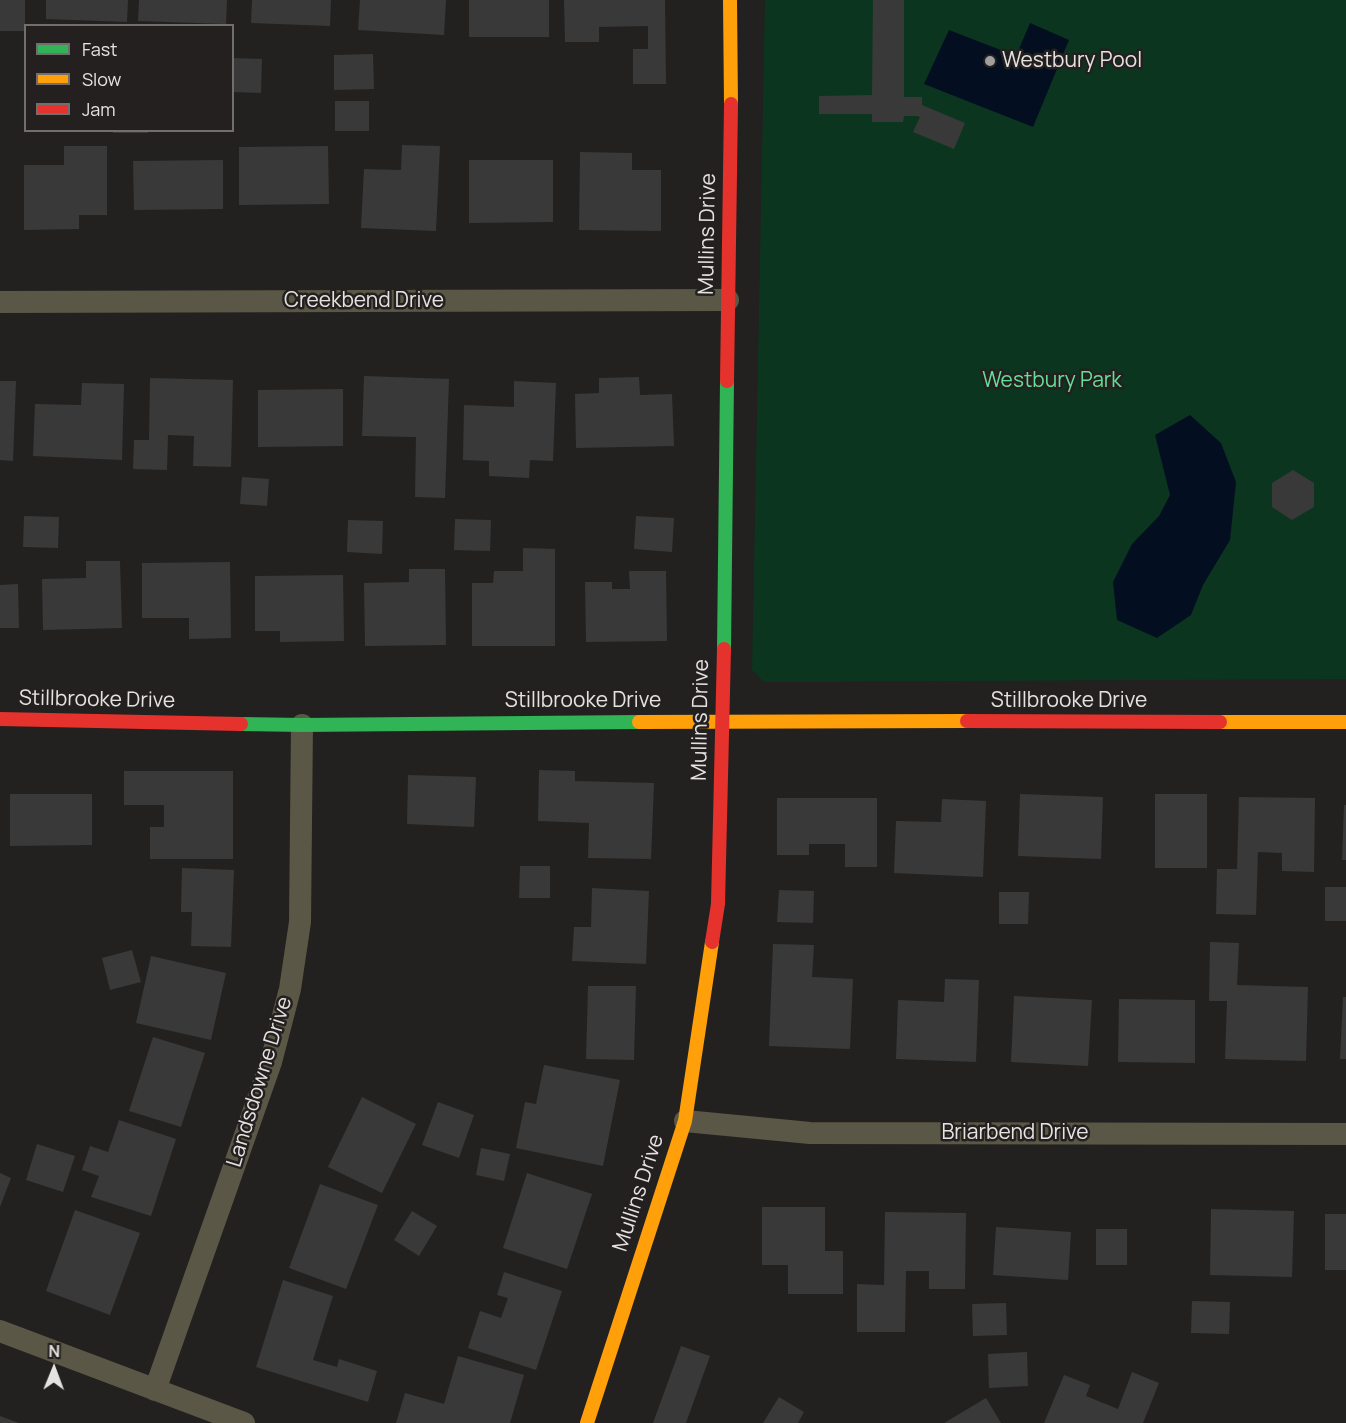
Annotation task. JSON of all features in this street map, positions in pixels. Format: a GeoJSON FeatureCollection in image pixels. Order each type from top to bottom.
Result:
{"type":"FeatureCollection","features":[{"type":"Feature","properties":{"kind":"street","name":"Mullins Drive"},"geometry":{"type":"LineString","coordinates":[[587,1423],[685,1120],[718,904],[723,721],[731,112],[730,0]]}},
{"type":"Feature","properties":{"kind":"street","name":"Creekbend Drive"},"geometry":{"type":"LineString","coordinates":[[0,302],[728,300]]}},
{"type":"Feature","properties":{"kind":"street","name":"Stillbrooke Drive"},"geometry":{"type":"LineString","coordinates":[[0,719],[303,725],[723,721],[1346,722]]}},
{"type":"Feature","properties":{"kind":"street","name":"Landsdowne Drive"},"geometry":{"type":"LineString","coordinates":[[155,1390],[271,1062],[290,989],[300,922],[303,725]]}},
{"type":"Feature","properties":{"kind":"street","name":"Briarbend Drive"},"geometry":{"type":"LineString","coordinates":[[685,1120],[810,1133],[1346,1134]]}},
{"type":"Feature","properties":{"kind":"street"},"geometry":{"type":"LineString","coordinates":[[0,1331],[244,1423]]}},
{"type":"Feature","properties":{"kind":"green space","name":"Westbury Park"},"geometry":{"type":"Polygon","coordinates":[[[765,0],[1346,0],[1346,679],[764,682],[752,670],[765,0]]]}},
{"type":"Feature","properties":{"kind":"water"},"geometry":{"type":"Polygon","coordinates":[[[1030,23],[1069,40],[1033,127],[924,84],[949,30],[1016,56],[1030,23]]]}},
{"type":"Feature","properties":{"kind":"water"},"geometry":{"type":"Polygon","coordinates":[[[1190,415],[1221,443],[1236,482],[1230,540],[1203,585],[1191,615],[1157,638],[1117,620],[1113,582],[1132,544],[1159,516],[1170,495],[1155,435],[1190,415]]]}},
{"type":"Feature","properties":{"kind":"building"},"geometry":{"type":"Polygon","coordinates":[[[0,0],[25,0],[24,31],[0,31],[0,0]]]}},
{"type":"Feature","properties":{"kind":"building"},"geometry":{"type":"Polygon","coordinates":[[[46,0],[128,0],[127,22],[46,19],[46,0]]]}},
{"type":"Feature","properties":{"kind":"building"},"geometry":{"type":"Polygon","coordinates":[[[139,0],[227,0],[226,24],[138,21],[139,0]]]}},
{"type":"Feature","properties":{"kind":"building"},"geometry":{"type":"Polygon","coordinates":[[[252,0],[331,0],[330,26],[251,23],[252,0]]]}},
{"type":"Feature","properties":{"kind":"building"},"geometry":{"type":"Polygon","coordinates":[[[360,0],[446,0],[444,35],[358,30],[360,0]]]}},
{"type":"Feature","properties":{"kind":"building"},"geometry":{"type":"Polygon","coordinates":[[[469,0],[549,0],[549,37],[469,37],[469,0]]]}},
{"type":"Feature","properties":{"kind":"building"},"geometry":{"type":"Polygon","coordinates":[[[564,0],[665,0],[666,84],[633,84],[633,49],[648,49],[648,26],[599,27],[599,42],[565,42],[564,0]]]}},
{"type":"Feature","properties":{"kind":"building"},"geometry":{"type":"Polygon","coordinates":[[[873,0],[904,0],[904,97],[922,97],[922,105],[965,123],[954,149],[913,132],[920,117],[917,116],[904,116],[903,122],[872,122],[872,114],[819,114],[819,96],[872,95],[873,0]]]}},
{"type":"Feature","properties":{"kind":"building"},"geometry":{"type":"Polygon","coordinates":[[[373,54],[374,89],[334,90],[334,55],[373,54]]]}},
{"type":"Feature","properties":{"kind":"building"},"geometry":{"type":"Polygon","coordinates":[[[234,58],[262,59],[261,93],[234,92],[234,58]]]}},
{"type":"Feature","properties":{"kind":"building"},"geometry":{"type":"Polygon","coordinates":[[[335,101],[369,101],[369,131],[335,131],[335,101]]]}},
{"type":"Feature","properties":{"kind":"building"},"geometry":{"type":"Polygon","coordinates":[[[113,132],[148,132],[148,133],[113,132]]]}},
{"type":"Feature","properties":{"kind":"building"},"geometry":{"type":"Polygon","coordinates":[[[402,145],[440,146],[436,231],[361,228],[364,169],[401,170],[402,145]]]}},
{"type":"Feature","properties":{"kind":"building"},"geometry":{"type":"Polygon","coordinates":[[[64,146],[107,146],[107,215],[79,215],[79,229],[24,230],[24,165],[64,165],[64,146]]]}},
{"type":"Feature","properties":{"kind":"building"},"geometry":{"type":"Polygon","coordinates":[[[328,146],[329,204],[239,205],[239,147],[328,146]]]}},
{"type":"Feature","properties":{"kind":"building"},"geometry":{"type":"Polygon","coordinates":[[[580,152],[632,153],[632,170],[661,170],[661,231],[579,230],[580,152]]]}},
{"type":"Feature","properties":{"kind":"building"},"geometry":{"type":"Polygon","coordinates":[[[223,160],[223,209],[134,210],[133,161],[223,160]]]}},
{"type":"Feature","properties":{"kind":"building"},"geometry":{"type":"Polygon","coordinates":[[[469,160],[553,160],[553,222],[469,223],[469,160]]]}},
{"type":"Feature","properties":{"kind":"building"},"geometry":{"type":"Polygon","coordinates":[[[364,376],[449,379],[445,498],[415,497],[416,437],[362,436],[364,376]]]}},
{"type":"Feature","properties":{"kind":"building"},"geometry":{"type":"Polygon","coordinates":[[[639,377],[640,395],[672,394],[674,446],[576,448],[575,394],[599,393],[599,378],[639,377]]]}},
{"type":"Feature","properties":{"kind":"building"},"geometry":{"type":"Polygon","coordinates":[[[150,378],[233,380],[231,467],[193,466],[194,436],[168,435],[167,470],[133,469],[134,440],[149,440],[150,378]]]}},
{"type":"Feature","properties":{"kind":"building"},"geometry":{"type":"Polygon","coordinates":[[[0,381],[16,381],[13,461],[0,460],[0,381]]]}},
{"type":"Feature","properties":{"kind":"building"},"geometry":{"type":"Polygon","coordinates":[[[514,381],[556,383],[553,461],[530,460],[529,478],[489,476],[489,461],[463,460],[464,405],[514,407],[514,381]]]}},
{"type":"Feature","properties":{"kind":"building"},"geometry":{"type":"Polygon","coordinates":[[[82,383],[124,384],[122,460],[33,456],[35,404],[81,405],[82,383]]]}},
{"type":"Feature","properties":{"kind":"building"},"geometry":{"type":"Polygon","coordinates":[[[343,389],[343,446],[258,447],[258,390],[343,389]]]}},
{"type":"Feature","properties":{"kind":"building"},"geometry":{"type":"Polygon","coordinates":[[[1293,470],[1314,483],[1314,507],[1292,520],[1272,507],[1272,483],[1293,470]]]}},
{"type":"Feature","properties":{"kind":"building"},"geometry":{"type":"Polygon","coordinates":[[[242,477],[269,479],[267,506],[240,504],[242,477]]]}},
{"type":"Feature","properties":{"kind":"building"},"geometry":{"type":"Polygon","coordinates":[[[24,516],[59,517],[58,548],[23,547],[24,516]]]}},
{"type":"Feature","properties":{"kind":"building"},"geometry":{"type":"Polygon","coordinates":[[[636,516],[674,518],[672,552],[634,549],[636,516]]]}},
{"type":"Feature","properties":{"kind":"building"},"geometry":{"type":"Polygon","coordinates":[[[455,519],[491,520],[490,551],[454,550],[455,519]]]}},
{"type":"Feature","properties":{"kind":"building"},"geometry":{"type":"Polygon","coordinates":[[[348,520],[383,521],[382,554],[347,552],[348,520]]]}},
{"type":"Feature","properties":{"kind":"building"},"geometry":{"type":"Polygon","coordinates":[[[523,548],[555,549],[555,646],[472,646],[472,583],[493,583],[494,571],[523,571],[523,548]]]}},
{"type":"Feature","properties":{"kind":"building"},"geometry":{"type":"Polygon","coordinates":[[[86,561],[120,561],[122,628],[43,630],[42,579],[86,578],[86,561]]]}},
{"type":"Feature","properties":{"kind":"building"},"geometry":{"type":"Polygon","coordinates":[[[230,562],[231,638],[189,639],[189,618],[142,618],[142,563],[230,562]]]}},
{"type":"Feature","properties":{"kind":"building"},"geometry":{"type":"Polygon","coordinates":[[[409,569],[445,569],[446,645],[365,646],[364,583],[409,582],[409,569]]]}},
{"type":"Feature","properties":{"kind":"building"},"geometry":{"type":"Polygon","coordinates":[[[629,571],[666,571],[667,641],[586,642],[585,582],[612,582],[612,589],[630,589],[629,571]]]}},
{"type":"Feature","properties":{"kind":"building"},"geometry":{"type":"Polygon","coordinates":[[[343,575],[344,641],[280,642],[280,631],[255,631],[255,576],[343,575]]]}},
{"type":"Feature","properties":{"kind":"building"},"geometry":{"type":"Polygon","coordinates":[[[18,584],[19,628],[0,628],[0,585],[18,584]]]}},
{"type":"Feature","properties":{"kind":"building"},"geometry":{"type":"Polygon","coordinates":[[[539,770],[575,771],[575,781],[654,783],[651,859],[588,858],[589,823],[538,821],[539,770]]]}},
{"type":"Feature","properties":{"kind":"building"},"geometry":{"type":"Polygon","coordinates":[[[124,771],[233,771],[233,859],[150,859],[150,827],[164,827],[164,805],[124,805],[124,771]]]}},
{"type":"Feature","properties":{"kind":"building"},"geometry":{"type":"Polygon","coordinates":[[[408,775],[476,777],[474,827],[407,824],[408,775]]]}},
{"type":"Feature","properties":{"kind":"building"},"geometry":{"type":"Polygon","coordinates":[[[10,794],[92,794],[92,845],[10,846],[10,794]]]}},
{"type":"Feature","properties":{"kind":"building"},"geometry":{"type":"Polygon","coordinates":[[[1020,794],[1103,797],[1101,859],[1018,856],[1020,794]]]}},
{"type":"Feature","properties":{"kind":"building"},"geometry":{"type":"Polygon","coordinates":[[[1155,794],[1207,794],[1207,868],[1155,868],[1155,794]]]}},
{"type":"Feature","properties":{"kind":"building"},"geometry":{"type":"Polygon","coordinates":[[[1239,797],[1315,798],[1314,872],[1282,871],[1282,853],[1258,852],[1256,915],[1216,914],[1217,869],[1237,869],[1239,797]]]}},
{"type":"Feature","properties":{"kind":"building"},"geometry":{"type":"Polygon","coordinates":[[[777,798],[877,798],[877,867],[845,867],[845,844],[809,844],[809,855],[777,855],[777,798]]]}},
{"type":"Feature","properties":{"kind":"building"},"geometry":{"type":"Polygon","coordinates":[[[942,799],[986,801],[983,877],[894,873],[896,821],[941,822],[942,799]]]}},
{"type":"Feature","properties":{"kind":"building"},"geometry":{"type":"Polygon","coordinates":[[[1344,805],[1346,805],[1346,860],[1342,860],[1344,805]]]}},
{"type":"Feature","properties":{"kind":"building"},"geometry":{"type":"Polygon","coordinates":[[[520,866],[550,866],[550,898],[519,898],[520,866]]]}},
{"type":"Feature","properties":{"kind":"building"},"geometry":{"type":"Polygon","coordinates":[[[182,868],[234,870],[231,947],[191,946],[192,912],[181,912],[182,868]]]}},
{"type":"Feature","properties":{"kind":"building"},"geometry":{"type":"Polygon","coordinates":[[[1325,887],[1346,887],[1346,921],[1325,921],[1325,887]]]}},
{"type":"Feature","properties":{"kind":"building"},"geometry":{"type":"Polygon","coordinates":[[[592,888],[649,891],[646,964],[572,961],[574,927],[591,927],[592,888]]]}},
{"type":"Feature","properties":{"kind":"building"},"geometry":{"type":"Polygon","coordinates":[[[779,890],[814,891],[813,923],[777,922],[779,890]]]}},
{"type":"Feature","properties":{"kind":"building"},"geometry":{"type":"Polygon","coordinates":[[[999,892],[1029,892],[1028,924],[999,924],[999,892]]]}},
{"type":"Feature","properties":{"kind":"building"},"geometry":{"type":"Polygon","coordinates":[[[1210,942],[1239,943],[1237,985],[1308,987],[1306,1061],[1225,1059],[1227,1001],[1209,1001],[1210,942]]]}},
{"type":"Feature","properties":{"kind":"building"},"geometry":{"type":"Polygon","coordinates":[[[773,944],[814,945],[812,977],[853,979],[850,1049],[769,1046],[773,944]]]}},
{"type":"Feature","properties":{"kind":"building"},"geometry":{"type":"Polygon","coordinates":[[[132,950],[141,982],[110,990],[102,958],[132,950]]]}},
{"type":"Feature","properties":{"kind":"building"},"geometry":{"type":"Polygon","coordinates":[[[151,956],[226,973],[211,1040],[136,1023],[151,956]]]}},
{"type":"Feature","properties":{"kind":"building"},"geometry":{"type":"Polygon","coordinates":[[[945,979],[979,980],[976,1062],[896,1059],[898,1000],[944,1002],[945,979]]]}},
{"type":"Feature","properties":{"kind":"building"},"geometry":{"type":"Polygon","coordinates":[[[588,986],[636,986],[634,1060],[586,1059],[588,986]]]}},
{"type":"Feature","properties":{"kind":"building"},"geometry":{"type":"Polygon","coordinates":[[[1014,996],[1092,1000],[1088,1066],[1011,1062],[1014,996]]]}},
{"type":"Feature","properties":{"kind":"building"},"geometry":{"type":"Polygon","coordinates":[[[1343,997],[1346,997],[1346,1059],[1340,1059],[1343,997]]]}},
{"type":"Feature","properties":{"kind":"building"},"geometry":{"type":"Polygon","coordinates":[[[1119,999],[1195,1000],[1195,1063],[1118,1062],[1119,999]]]}},
{"type":"Feature","properties":{"kind":"building"},"geometry":{"type":"Polygon","coordinates":[[[153,1037],[205,1053],[181,1127],[129,1111],[153,1037]]]}},
{"type":"Feature","properties":{"kind":"building"},"geometry":{"type":"Polygon","coordinates":[[[544,1065],[620,1080],[603,1166],[516,1148],[525,1102],[536,1104],[544,1065]]]}},
{"type":"Feature","properties":{"kind":"building"},"geometry":{"type":"Polygon","coordinates":[[[362,1097],[416,1124],[382,1193],[328,1167],[362,1097]]]}},
{"type":"Feature","properties":{"kind":"building"},"geometry":{"type":"Polygon","coordinates":[[[438,1102],[474,1115],[459,1158],[422,1145],[438,1102]]]}},
{"type":"Feature","properties":{"kind":"building"},"geometry":{"type":"Polygon","coordinates":[[[119,1120],[176,1139],[151,1216],[91,1197],[99,1176],[82,1170],[90,1146],[108,1152],[119,1120]]]}},
{"type":"Feature","properties":{"kind":"building"},"geometry":{"type":"Polygon","coordinates":[[[37,1144],[75,1156],[63,1192],[26,1180],[37,1144]]]}},
{"type":"Feature","properties":{"kind":"building"},"geometry":{"type":"Polygon","coordinates":[[[481,1148],[510,1154],[504,1181],[476,1175],[481,1148]]]}},
{"type":"Feature","properties":{"kind":"building"},"geometry":{"type":"Polygon","coordinates":[[[0,1173],[11,1178],[0,1207],[0,1173]]]}},
{"type":"Feature","properties":{"kind":"building"},"geometry":{"type":"Polygon","coordinates":[[[527,1173],[592,1194],[567,1269],[503,1248],[527,1173]]]}},
{"type":"Feature","properties":{"kind":"building"},"geometry":{"type":"Polygon","coordinates":[[[320,1184],[378,1205],[346,1289],[289,1268],[320,1184]]]}},
{"type":"Feature","properties":{"kind":"building"},"geometry":{"type":"Polygon","coordinates":[[[762,1207],[825,1207],[825,1251],[843,1251],[843,1294],[788,1294],[788,1265],[762,1265],[762,1207]]]}},
{"type":"Feature","properties":{"kind":"building"},"geometry":{"type":"Polygon","coordinates":[[[1211,1209],[1294,1211],[1292,1277],[1210,1275],[1211,1209]]]}},
{"type":"Feature","properties":{"kind":"building"},"geometry":{"type":"Polygon","coordinates":[[[75,1210],[140,1233],[110,1315],[46,1291],[75,1210]]]}},
{"type":"Feature","properties":{"kind":"building"},"geometry":{"type":"Polygon","coordinates":[[[412,1211],[437,1226],[419,1256],[394,1240],[412,1211]]]}},
{"type":"Feature","properties":{"kind":"building"},"geometry":{"type":"Polygon","coordinates":[[[885,1212],[966,1213],[965,1289],[929,1289],[929,1271],[906,1271],[905,1332],[857,1332],[857,1284],[884,1285],[885,1212]]]}},
{"type":"Feature","properties":{"kind":"building"},"geometry":{"type":"Polygon","coordinates":[[[1325,1214],[1346,1214],[1346,1270],[1325,1270],[1325,1214]]]}},
{"type":"Feature","properties":{"kind":"building"},"geometry":{"type":"Polygon","coordinates":[[[996,1227],[1071,1232],[1068,1280],[993,1275],[996,1227]]]}},
{"type":"Feature","properties":{"kind":"building"},"geometry":{"type":"Polygon","coordinates":[[[1096,1229],[1127,1229],[1127,1265],[1096,1265],[1096,1229]]]}},
{"type":"Feature","properties":{"kind":"building"},"geometry":{"type":"Polygon","coordinates":[[[504,1272],[562,1291],[536,1370],[468,1348],[480,1311],[501,1318],[508,1298],[497,1295],[504,1272]]]}},
{"type":"Feature","properties":{"kind":"building"},"geometry":{"type":"Polygon","coordinates":[[[283,1280],[333,1296],[313,1360],[337,1367],[339,1359],[377,1371],[368,1402],[256,1367],[283,1280]]]}},
{"type":"Feature","properties":{"kind":"building"},"geometry":{"type":"Polygon","coordinates":[[[1192,1301],[1230,1302],[1229,1334],[1191,1333],[1192,1301]]]}},
{"type":"Feature","properties":{"kind":"building"},"geometry":{"type":"Polygon","coordinates":[[[1006,1303],[1007,1335],[973,1336],[972,1304],[1006,1303]]]}},
{"type":"Feature","properties":{"kind":"building"},"geometry":{"type":"Polygon","coordinates":[[[681,1346],[710,1356],[686,1423],[653,1423],[681,1346]]]}},
{"type":"Feature","properties":{"kind":"building"},"geometry":{"type":"Polygon","coordinates":[[[1027,1352],[1028,1386],[989,1388],[988,1354],[1027,1352]]]}},
{"type":"Feature","properties":{"kind":"building"},"geometry":{"type":"Polygon","coordinates":[[[458,1356],[524,1375],[510,1423],[396,1423],[405,1393],[444,1404],[458,1356]]]}},
{"type":"Feature","properties":{"kind":"building"},"geometry":{"type":"Polygon","coordinates":[[[1132,1372],[1159,1383],[1143,1423],[1044,1423],[1064,1375],[1090,1385],[1086,1396],[1118,1409],[1132,1372]]]}},
{"type":"Feature","properties":{"kind":"building"},"geometry":{"type":"Polygon","coordinates":[[[779,1397],[804,1412],[798,1423],[763,1423],[779,1397]]]}},
{"type":"Feature","properties":{"kind":"building"},"geometry":{"type":"Polygon","coordinates":[[[986,1398],[1001,1423],[944,1423],[986,1398]]]}},
{"type":"Feature","properties":{"kind":"building"},"geometry":{"type":"Polygon","coordinates":[[[0,1416],[19,1423],[0,1423],[0,1416]]]}},
{"type":"Feature","properties":{"kind":"traffic: fast"},"geometry":{"type":"LineString","coordinates":[[724,649],[727,381]]}},
{"type":"Feature","properties":{"kind":"traffic: fast"},"geometry":{"type":"LineString","coordinates":[[241,724],[639,722]]}},
{"type":"Feature","properties":{"kind":"traffic: slow"},"geometry":{"type":"LineString","coordinates":[[730,0],[731,104]]}},
{"type":"Feature","properties":{"kind":"traffic: slow"},"geometry":{"type":"LineString","coordinates":[[639,722],[967,721]]}},
{"type":"Feature","properties":{"kind":"traffic: slow"},"geometry":{"type":"LineString","coordinates":[[1220,722],[1346,722]]}},
{"type":"Feature","properties":{"kind":"traffic: slow"},"geometry":{"type":"LineString","coordinates":[[587,1423],[685,1121],[712,942]]}},
{"type":"Feature","properties":{"kind":"traffic: jam"},"geometry":{"type":"LineString","coordinates":[[727,381],[731,104]]}},
{"type":"Feature","properties":{"kind":"traffic: jam"},"geometry":{"type":"LineString","coordinates":[[712,942],[718,904],[724,649]]}},
{"type":"Feature","properties":{"kind":"traffic: jam"},"geometry":{"type":"LineString","coordinates":[[0,719],[241,724]]}},
{"type":"Feature","properties":{"kind":"traffic: jam"},"geometry":{"type":"LineString","coordinates":[[967,721],[1220,722]]}},
{"type":"Feature","properties":{"kind":"place","name":"Westbury Pool"},"geometry":{"type":"Point","coordinates":[990,61]}}]}
